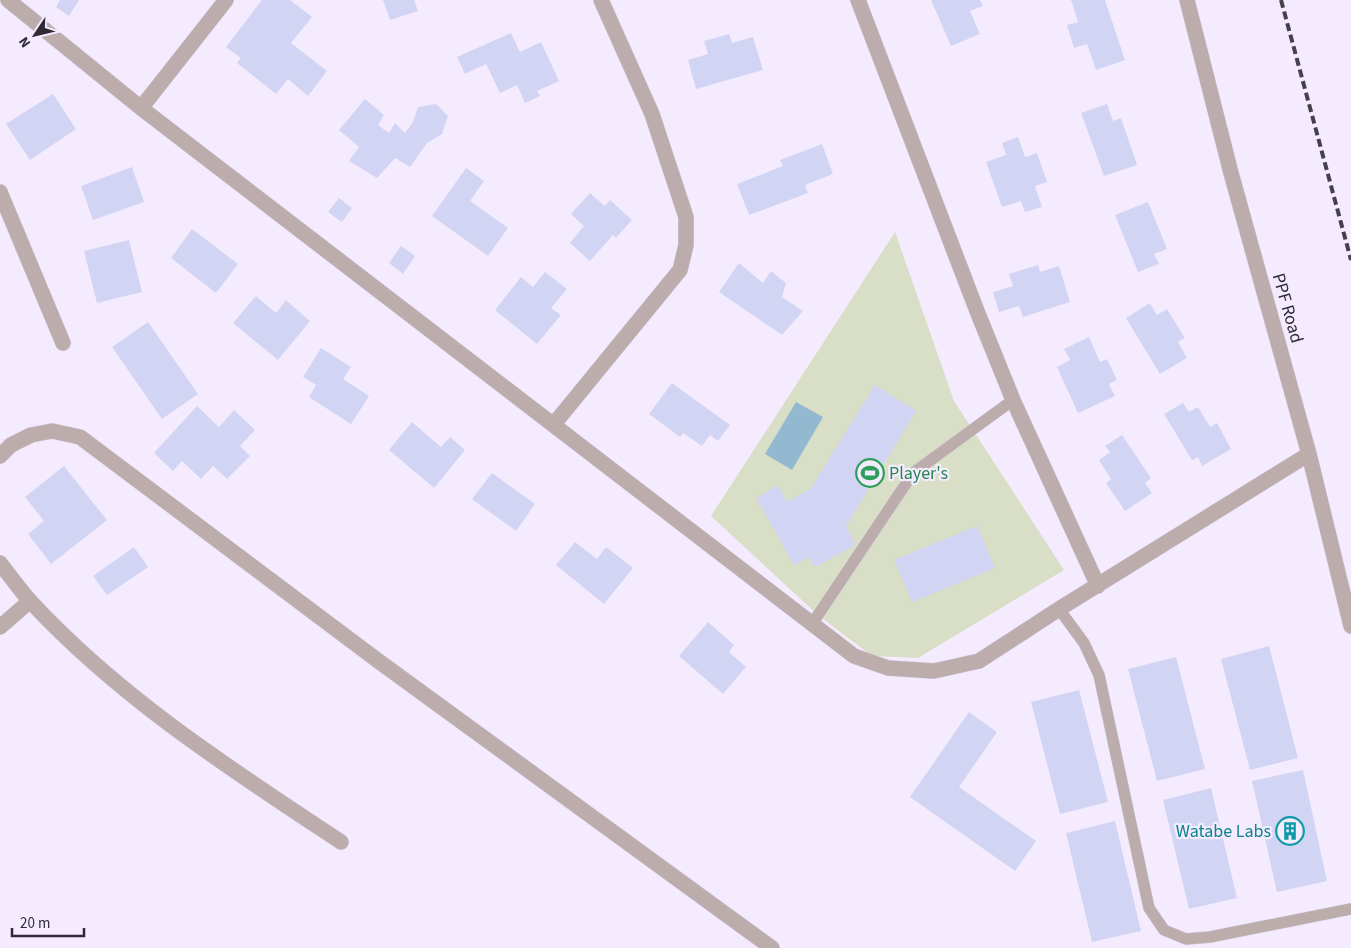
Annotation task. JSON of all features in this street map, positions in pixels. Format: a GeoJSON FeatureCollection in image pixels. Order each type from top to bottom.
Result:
{"type":"FeatureCollection","features":[{"type":"Feature","properties":{"kind":"street"},"geometry":{"type":"LineString","coordinates":[[8,0],[142,108],[854,656],[888,668],[934,672],[979,661],[1309,454]]}},
{"type":"Feature","properties":{"kind":"street"},"geometry":{"type":"LineString","coordinates":[[142,108],[226,0]]}},
{"type":"Feature","properties":{"kind":"street"},"geometry":{"type":"LineString","coordinates":[[554,424],[680,270],[686,245],[686,217],[652,114],[601,0]]}},
{"type":"Feature","properties":{"kind":"street"},"geometry":{"type":"LineString","coordinates":[[858,0],[976,311],[1013,400],[1098,586]]}},
{"type":"Feature","properties":{"kind":"street","name":"PPF Road"},"geometry":{"type":"LineString","coordinates":[[1187,0],[1231,173],[1309,454],[1351,626]]}},
{"type":"Feature","properties":{"kind":"street"},"geometry":{"type":"LineString","coordinates":[[0,192],[63,343]]}},
{"type":"Feature","properties":{"kind":"street"},"geometry":{"type":"LineString","coordinates":[[0,456],[11,445],[31,435],[52,431],[80,437],[385,666],[772,948]]}},
{"type":"Feature","properties":{"kind":"street"},"geometry":{"type":"LineString","coordinates":[[0,563],[30,601],[104,673],[166,721],[341,842]]}},
{"type":"Feature","properties":{"kind":"street"},"geometry":{"type":"LineString","coordinates":[[0,628],[30,601]]}},
{"type":"Feature","properties":{"kind":"lane"},"geometry":{"type":"LineString","coordinates":[[812,624],[913,473],[1013,400]]}},
{"type":"Feature","properties":{"kind":"lane"},"geometry":{"type":"LineString","coordinates":[[1060,609],[1084,643],[1099,675],[1149,908],[1164,930],[1186,939],[1210,937],[1351,909]]}},
{"type":"Feature","properties":{"kind":"green space","name":"Player's"},"geometry":{"type":"Polygon","coordinates":[[[895,232],[954,401],[1064,570],[918,658],[872,656],[818,615],[711,516],[895,232]]]}},
{"type":"Feature","properties":{"kind":"water"},"geometry":{"type":"Polygon","coordinates":[[[796,402],[823,417],[792,470],[765,454],[796,402]]]}},
{"type":"Feature","properties":{"kind":"building"},"geometry":{"type":"Polygon","coordinates":[[[60,0],[79,0],[69,16],[56,7],[60,0]]]}},
{"type":"Feature","properties":{"kind":"building"},"geometry":{"type":"Polygon","coordinates":[[[262,0],[290,0],[312,17],[291,43],[327,71],[308,96],[288,79],[276,94],[237,63],[241,58],[226,47],[262,0]]]}},
{"type":"Feature","properties":{"kind":"building"},"geometry":{"type":"Polygon","coordinates":[[[383,0],[414,0],[418,11],[390,20],[383,0]]]}},
{"type":"Feature","properties":{"kind":"building"},"geometry":{"type":"Polygon","coordinates":[[[931,0],[980,0],[983,6],[970,11],[980,34],[951,46],[931,0]]]}},
{"type":"Feature","properties":{"kind":"building"},"geometry":{"type":"Polygon","coordinates":[[[1071,0],[1105,0],[1125,60],[1096,70],[1087,44],[1074,48],[1067,25],[1078,22],[1071,0]]]}},
{"type":"Feature","properties":{"kind":"building"},"geometry":{"type":"Polygon","coordinates":[[[511,33],[520,52],[541,42],[559,81],[537,91],[540,96],[525,103],[517,85],[500,93],[486,64],[465,74],[457,57],[511,33]]]}},
{"type":"Feature","properties":{"kind":"building"},"geometry":{"type":"Polygon","coordinates":[[[729,34],[732,43],[753,37],[763,70],[696,89],[688,60],[708,54],[704,41],[729,34]]]}},
{"type":"Feature","properties":{"kind":"building"},"geometry":{"type":"Polygon","coordinates":[[[53,94],[76,129],[30,160],[6,124],[53,94]]]}},
{"type":"Feature","properties":{"kind":"building"},"geometry":{"type":"Polygon","coordinates":[[[365,99],[384,115],[378,125],[389,133],[395,123],[405,133],[413,122],[418,107],[436,104],[448,116],[442,134],[427,143],[410,167],[395,158],[377,178],[349,161],[359,147],[339,130],[365,99]]]}},
{"type":"Feature","properties":{"kind":"building"},"geometry":{"type":"Polygon","coordinates":[[[1107,104],[1113,121],[1121,118],[1137,165],[1104,176],[1081,113],[1107,104]]]}},
{"type":"Feature","properties":{"kind":"building"},"geometry":{"type":"Polygon","coordinates":[[[1018,137],[1025,157],[1037,153],[1047,182],[1035,186],[1042,207],[1025,212],[1021,201],[1002,207],[986,162],[1006,155],[1002,143],[1018,137]]]}},
{"type":"Feature","properties":{"kind":"building"},"geometry":{"type":"Polygon","coordinates":[[[822,144],[833,174],[805,185],[808,193],[749,215],[737,184],[783,166],[780,160],[822,144]]]}},
{"type":"Feature","properties":{"kind":"building"},"geometry":{"type":"Polygon","coordinates":[[[132,167],[144,202],[93,220],[81,186],[132,167]]]}},
{"type":"Feature","properties":{"kind":"building"},"geometry":{"type":"Polygon","coordinates":[[[466,168],[484,181],[470,201],[508,228],[488,256],[432,216],[466,168]]]}},
{"type":"Feature","properties":{"kind":"building"},"geometry":{"type":"Polygon","coordinates":[[[590,193],[605,206],[610,200],[632,220],[616,238],[613,235],[590,261],[570,243],[584,226],[571,214],[590,193]]]}},
{"type":"Feature","properties":{"kind":"building"},"geometry":{"type":"Polygon","coordinates":[[[339,198],[352,208],[342,222],[328,212],[339,198]]]}},
{"type":"Feature","properties":{"kind":"building"},"geometry":{"type":"Polygon","coordinates":[[[1148,202],[1167,249],[1154,254],[1159,264],[1138,272],[1115,215],[1148,202]]]}},
{"type":"Feature","properties":{"kind":"building"},"geometry":{"type":"Polygon","coordinates":[[[192,229],[238,264],[216,293],[171,258],[192,229]]]}},
{"type":"Feature","properties":{"kind":"building"},"geometry":{"type":"Polygon","coordinates":[[[129,240],[142,292],[97,303],[84,251],[129,240]]]}},
{"type":"Feature","properties":{"kind":"building"},"geometry":{"type":"Polygon","coordinates":[[[401,246],[415,256],[403,274],[389,263],[401,246]]]}},
{"type":"Feature","properties":{"kind":"building"},"geometry":{"type":"Polygon","coordinates":[[[739,263],[763,283],[771,271],[786,283],[782,297],[803,311],[782,335],[719,292],[739,263]]]}},
{"type":"Feature","properties":{"kind":"building"},"geometry":{"type":"Polygon","coordinates":[[[1038,265],[1040,272],[1059,266],[1070,302],[1023,317],[1019,306],[999,312],[993,292],[1013,286],[1009,274],[1038,265]]]}},
{"type":"Feature","properties":{"kind":"building"},"geometry":{"type":"Polygon","coordinates":[[[545,272],[567,289],[551,308],[561,315],[537,344],[495,310],[521,277],[533,287],[545,272]]]}},
{"type":"Feature","properties":{"kind":"building"},"geometry":{"type":"Polygon","coordinates":[[[256,296],[276,313],[286,300],[310,321],[278,360],[233,323],[256,296]]]}},
{"type":"Feature","properties":{"kind":"building"},"geometry":{"type":"Polygon","coordinates":[[[1150,303],[1157,315],[1167,309],[1185,338],[1178,342],[1187,358],[1160,374],[1126,318],[1150,303]]]}},
{"type":"Feature","properties":{"kind":"building"},"geometry":{"type":"Polygon","coordinates":[[[148,322],[198,394],[162,419],[112,347],[148,322]]]}},
{"type":"Feature","properties":{"kind":"building"},"geometry":{"type":"Polygon","coordinates":[[[1089,337],[1100,362],[1107,359],[1117,380],[1109,384],[1115,396],[1078,413],[1057,367],[1070,360],[1064,349],[1089,337]]]}},
{"type":"Feature","properties":{"kind":"building"},"geometry":{"type":"Polygon","coordinates":[[[321,348],[351,367],[343,379],[369,396],[351,424],[309,397],[316,385],[303,377],[321,348]]]}},
{"type":"Feature","properties":{"kind":"building"},"geometry":{"type":"Polygon","coordinates":[[[672,383],[730,425],[718,441],[710,435],[702,446],[683,433],[680,437],[649,414],[672,383]]]}},
{"type":"Feature","properties":{"kind":"building"},"geometry":{"type":"Polygon","coordinates":[[[875,385],[916,411],[846,526],[856,545],[815,567],[809,557],[794,565],[756,498],[778,485],[787,502],[811,488],[875,385]]]}},
{"type":"Feature","properties":{"kind":"building"},"geometry":{"type":"Polygon","coordinates":[[[1183,403],[1189,412],[1198,407],[1210,427],[1217,423],[1231,449],[1202,466],[1198,457],[1192,460],[1164,414],[1183,403]]]}},
{"type":"Feature","properties":{"kind":"building"},"geometry":{"type":"Polygon","coordinates":[[[197,406],[219,427],[234,410],[255,430],[240,446],[250,456],[227,479],[213,466],[201,479],[182,461],[173,471],[154,453],[197,406]]]}},
{"type":"Feature","properties":{"kind":"building"},"geometry":{"type":"Polygon","coordinates":[[[412,422],[441,447],[450,437],[465,450],[434,488],[389,450],[412,422]]]}},
{"type":"Feature","properties":{"kind":"building"},"geometry":{"type":"Polygon","coordinates":[[[1122,435],[1151,478],[1145,483],[1152,493],[1125,511],[1106,483],[1111,479],[1099,460],[1110,452],[1105,446],[1122,435]]]}},
{"type":"Feature","properties":{"kind":"building"},"geometry":{"type":"Polygon","coordinates":[[[64,466],[107,520],[51,564],[28,534],[44,521],[25,497],[64,466]]]}},
{"type":"Feature","properties":{"kind":"building"},"geometry":{"type":"Polygon","coordinates":[[[492,473],[535,504],[516,531],[472,499],[492,473]]]}},
{"type":"Feature","properties":{"kind":"building"},"geometry":{"type":"Polygon","coordinates":[[[977,526],[995,568],[912,602],[894,560],[977,526]]]}},
{"type":"Feature","properties":{"kind":"building"},"geometry":{"type":"Polygon","coordinates":[[[575,542],[597,559],[606,547],[633,568],[604,604],[556,565],[575,542]]]}},
{"type":"Feature","properties":{"kind":"building"},"geometry":{"type":"Polygon","coordinates":[[[134,547],[148,567],[107,595],[93,576],[134,547]]]}},
{"type":"Feature","properties":{"kind":"building"},"geometry":{"type":"Polygon","coordinates":[[[708,622],[734,645],[729,652],[746,667],[723,694],[679,656],[708,622]]]}},
{"type":"Feature","properties":{"kind":"building"},"geometry":{"type":"Polygon","coordinates":[[[1269,646],[1298,758],[1250,770],[1221,659],[1269,646]]]}},
{"type":"Feature","properties":{"kind":"building"},"geometry":{"type":"Polygon","coordinates":[[[1176,657],[1205,769],[1157,781],[1128,669],[1176,657]]]}},
{"type":"Feature","properties":{"kind":"building"},"geometry":{"type":"Polygon","coordinates":[[[1079,690],[1108,802],[1060,814],[1031,702],[1079,690]]]}},
{"type":"Feature","properties":{"kind":"building"},"geometry":{"type":"Polygon","coordinates":[[[969,712],[997,732],[959,787],[1036,841],[1015,871],[910,797],[969,712]]]}},
{"type":"Feature","properties":{"kind":"building","name":"Watabe Labs"},"geometry":{"type":"Polygon","coordinates":[[[1303,770],[1327,881],[1277,892],[1252,781],[1303,770]]]}},
{"type":"Feature","properties":{"kind":"building"},"geometry":{"type":"Polygon","coordinates":[[[1211,788],[1237,898],[1189,909],[1163,800],[1211,788]]]}},
{"type":"Feature","properties":{"kind":"building"},"geometry":{"type":"Polygon","coordinates":[[[1115,821],[1141,931],[1092,942],[1066,833],[1115,821]]]}},
{"type":"Feature","properties":{"kind":"railway"},"geometry":{"type":"LineString","coordinates":[[1281,0],[1351,260]]}},
{"type":"Feature","properties":{"kind":"place","name":"Player's"},"geometry":{"type":"Point","coordinates":[870,473]}},
{"type":"Feature","properties":{"kind":"place","name":"Watabe Labs"},"geometry":{"type":"Point","coordinates":[1290,831]}}]}
